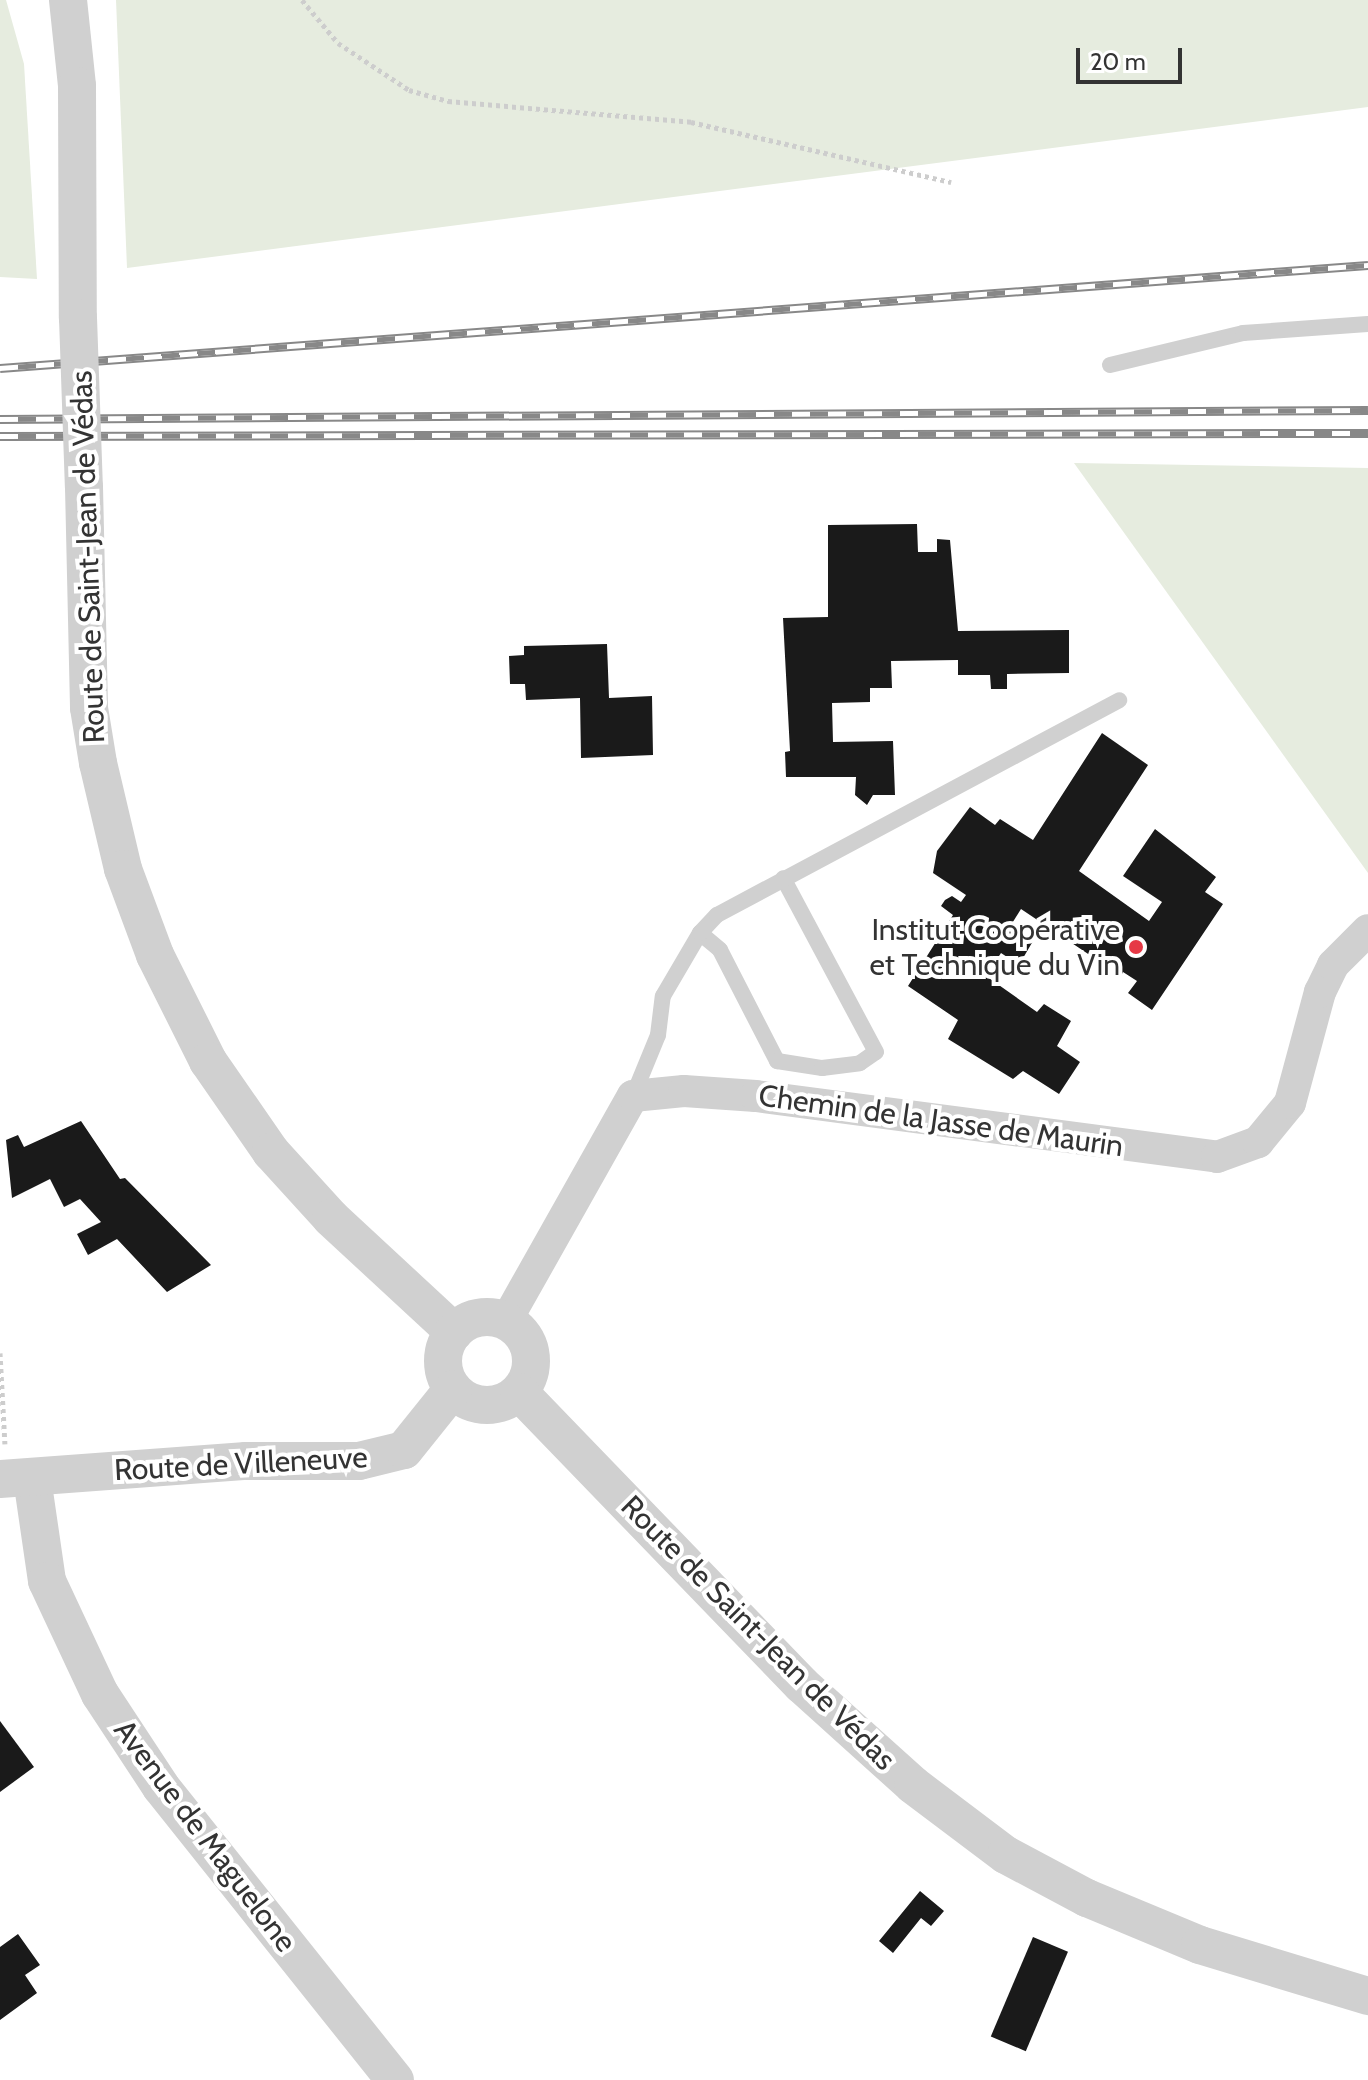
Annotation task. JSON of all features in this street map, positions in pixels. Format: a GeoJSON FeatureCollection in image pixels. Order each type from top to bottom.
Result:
{"type":"FeatureCollection","features":[{"type":"Feature","properties":{"kind":"street","name":"Route de Saint-Jean de Védas"},"geometry":{"type":"LineString","coordinates":[[68,0],[77,86],[78,318],[89,708],[98,763],[123,869],[155,955],[208,1061],[271,1152],[331,1218],[454,1332]]}},
{"type":"Feature","properties":{"kind":"street","name":"Chemin de la Jasse de Maurin"},"geometry":{"type":"LineString","coordinates":[[633,1096],[684,1091],[756,1096],[1217,1157],[1258,1142],[1290,1103],[1326,978],[1350,942],[1368,930]]}},
{"type":"Feature","properties":{"kind":"street"},"geometry":{"type":"LineString","coordinates":[[506,1321],[633,1096]]}},
{"type":"Feature","properties":{"kind":"street"},"geometry":{"type":"LineString","coordinates":[[478,1317],[506,1321],[518,1329],[531,1353],[531,1367],[519,1392],[493,1406],[478,1405],[453,1389],[443,1354],[454,1332],[478,1317]]}},
{"type":"Feature","properties":{"kind":"street","name":"Route de Villeneuve"},"geometry":{"type":"LineString","coordinates":[[12,1478],[246,1461],[359,1461],[404,1450],[453,1389]]}},
{"type":"Feature","properties":{"kind":"street","name":"Route de Saint-Jean de Védas"},"geometry":{"type":"LineString","coordinates":[[519,1392],[802,1685],[913,1785],[1006,1855],[1087,1898],[1200,1945],[1368,1996]]}},
{"type":"Feature","properties":{"kind":"street","name":"Avenue de Maguelone"},"geometry":{"type":"LineString","coordinates":[[12,1478],[47,1581],[100,1694],[198,1836],[395,2080]]}},
{"type":"Feature","properties":{"kind":"lane"},"geometry":{"type":"LineString","coordinates":[[1110,365],[1243,333],[1368,324]]}},
{"type":"Feature","properties":{"kind":"lane"},"geometry":{"type":"LineString","coordinates":[[633,1096],[658,1035],[663,996],[700,933],[717,915],[1119,700]]}},
{"type":"Feature","properties":{"kind":"lane"},"geometry":{"type":"LineString","coordinates":[[700,933],[720,950],[777,1061],[822,1068],[868,1058],[876,1052],[783,878]]}},
{"type":"Feature","properties":{"kind":"path"},"geometry":{"type":"LineString","coordinates":[[302,0],[338,43],[409,90],[448,101],[691,122],[951,182]]}},
{"type":"Feature","properties":{"kind":"path"},"geometry":{"type":"LineString","coordinates":[[0,1353],[12,1478]]}},
{"type":"Feature","properties":{"kind":"shaded area"},"geometry":{"type":"Polygon","coordinates":[[[0,0],[6,0],[24,64],[37,279],[0,277],[0,0]]]}},
{"type":"Feature","properties":{"kind":"shaded area"},"geometry":{"type":"Polygon","coordinates":[[[116,0],[1368,0],[1368,107],[127,268],[116,0]]]}},
{"type":"Feature","properties":{"kind":"shaded area"},"geometry":{"type":"Polygon","coordinates":[[[1074,463],[1368,468],[1368,873],[1074,463]]]}},
{"type":"Feature","properties":{"kind":"building"},"geometry":{"type":"Polygon","coordinates":[[[917,524],[918,552],[937,552],[937,539],[950,540],[958,631],[1069,630],[1069,673],[1007,674],[1007,689],[991,689],[990,675],[958,675],[958,660],[891,661],[892,688],[870,688],[870,702],[832,703],[833,742],[893,741],[895,795],[873,795],[867,805],[855,795],[856,777],[786,777],[785,752],[790,751],[783,618],[828,617],[828,525],[917,524]]]}},
{"type":"Feature","properties":{"kind":"building"},"geometry":{"type":"Polygon","coordinates":[[[607,644],[609,698],[652,696],[653,755],[581,758],[580,698],[526,700],[525,684],[510,684],[509,656],[524,655],[524,646],[607,644]]]}},
{"type":"Feature","properties":{"kind":"building","name":"Institut Coopérative et Technique du Vin"},"geometry":{"type":"Polygon","coordinates":[[[1102,733],[1148,765],[1079,871],[1149,921],[1162,902],[1123,876],[1155,829],[1216,877],[1205,892],[1223,904],[1152,1010],[1128,993],[1137,981],[1123,972],[1121,976],[1021,909],[1011,925],[1033,941],[1019,965],[1001,953],[986,976],[1037,1012],[1044,1004],[1071,1021],[1057,1046],[1080,1062],[1059,1094],[1023,1071],[1013,1079],[948,1039],[958,1020],[908,986],[953,915],[941,906],[952,896],[961,902],[966,895],[933,873],[937,851],[970,807],[995,825],[1000,819],[1033,840],[1102,733]]]}},
{"type":"Feature","properties":{"kind":"building"},"geometry":{"type":"Polygon","coordinates":[[[81,1121],[120,1179],[125,1178],[211,1265],[167,1292],[117,1239],[88,1255],[77,1234],[101,1222],[80,1199],[64,1207],[50,1179],[12,1198],[6,1140],[18,1135],[24,1147],[81,1121]]]}},
{"type":"Feature","properties":{"kind":"building"},"geometry":{"type":"Polygon","coordinates":[[[0,1721],[34,1767],[0,1792],[0,1721]]]}},
{"type":"Feature","properties":{"kind":"building"},"geometry":{"type":"Polygon","coordinates":[[[920,1891],[944,1911],[931,1926],[921,1918],[893,1953],[879,1941],[920,1891]]]}},
{"type":"Feature","properties":{"kind":"building"},"geometry":{"type":"Polygon","coordinates":[[[18,1934],[40,1965],[25,1975],[37,1993],[0,2020],[0,1947],[18,1934]]]}},
{"type":"Feature","properties":{"kind":"building"},"geometry":{"type":"Polygon","coordinates":[[[1033,1937],[1068,1952],[1026,2051],[991,2036],[1033,1937]]]}},
{"type":"Feature","properties":{"kind":"railway"},"geometry":{"type":"LineString","coordinates":[[0,368],[1368,265]]}},
{"type":"Feature","properties":{"kind":"railway"},"geometry":{"type":"LineString","coordinates":[[0,419],[1368,410]]}},
{"type":"Feature","properties":{"kind":"railway"},"geometry":{"type":"LineString","coordinates":[[0,436],[1368,433]]}},
{"type":"Feature","properties":{"kind":"place","name":"Institut Coopérative et Technique du Vin"},"geometry":{"type":"Point","coordinates":[1136,947]}}]}
